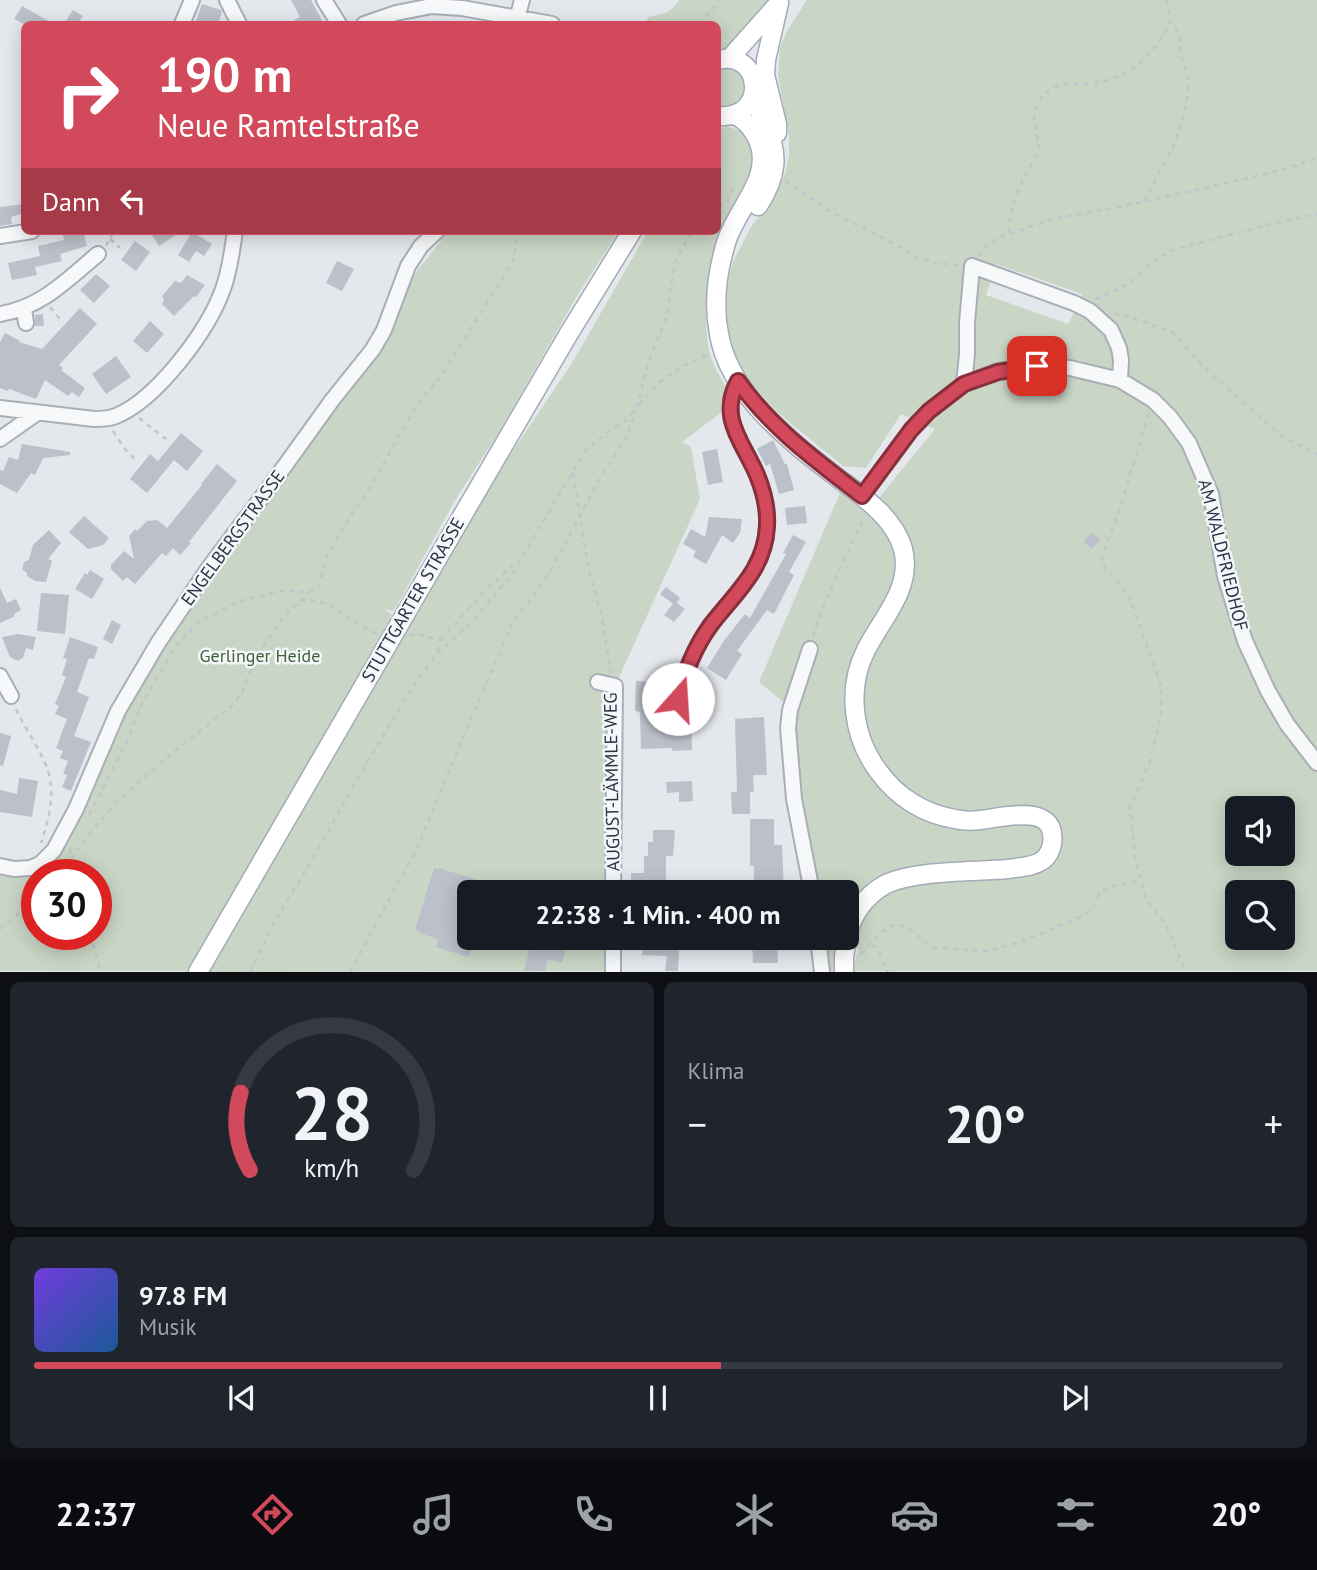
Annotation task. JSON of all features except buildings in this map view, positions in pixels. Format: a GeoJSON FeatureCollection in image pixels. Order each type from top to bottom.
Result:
{"type":"FeatureCollection","features":[{"type":"Feature","properties":{"kind":"main road"},"geometry":{"type":"LineString","coordinates":[[724,59],[780,2]]}},
{"type":"Feature","properties":{"kind":"main road"},"geometry":{"type":"LineString","coordinates":[[726,115],[742,111],[752,99],[754,85],[750,71],[753,57],[780,2]]}},
{"type":"Feature","properties":{"kind":"main road"},"geometry":{"type":"LineString","coordinates":[[774,146],[776,124],[765,75],[780,2]]}},
{"type":"Feature","properties":{"kind":"main road"},"geometry":{"type":"LineString","coordinates":[[724,59],[741,63],[750,71]]}},
{"type":"Feature","properties":{"kind":"main road"},"geometry":{"type":"LineString","coordinates":[[722,262],[763,199],[773,178],[776,162],[769,131],[752,99]]}},
{"type":"Feature","properties":{"kind":"main road"},"geometry":{"type":"LineString","coordinates":[[726,115],[748,123],[760,145],[762,162],[752,194],[731,230],[716,288],[718,326],[725,356],[738,381],[763,414],[868,501],[895,531],[902,549],[905,568],[899,593],[866,650],[855,684],[856,719],[868,757],[890,787],[905,799],[940,816],[976,821],[1026,814],[1048,824],[1051,832],[1049,853],[1038,862],[1026,866],[922,875],[896,880],[874,892],[859,908]]}},
{"type":"Feature","properties":{"kind":"main road","name":"STUTTGARTER STRASSE"},"geometry":{"type":"LineString","coordinates":[[198,971],[574,325],[630,235]]}},
{"type":"Feature","properties":{"kind":"street"},"geometry":{"type":"LineString","coordinates":[[182,21],[192,0]]}},
{"type":"Feature","properties":{"kind":"street"},"geometry":{"type":"LineString","coordinates":[[227,0],[238,21]]}},
{"type":"Feature","properties":{"kind":"street"},"geometry":{"type":"LineString","coordinates":[[324,0],[337,21]]}},
{"type":"Feature","properties":{"kind":"street"},"geometry":{"type":"LineString","coordinates":[[517,19],[522,0]]}},
{"type":"Feature","properties":{"kind":"street"},"geometry":{"type":"LineString","coordinates":[[373,21],[421,3],[531,21]]}},
{"type":"Feature","properties":{"kind":"street"},"geometry":{"type":"LineString","coordinates":[[0,236],[21,233]]}},
{"type":"Feature","properties":{"kind":"street"},"geometry":{"type":"LineString","coordinates":[[0,408],[82,419],[105,419],[126,411],[178,363],[205,328],[228,273],[234,235]]}},
{"type":"Feature","properties":{"kind":"street","name":"ENGELBERGSTRASSE"},"geometry":{"type":"LineString","coordinates":[[45,859],[67,828],[118,711],[153,651],[208,569],[373,349],[384,330],[408,266],[421,246],[433,235]]}},
{"type":"Feature","properties":{"kind":"street"},"geometry":{"type":"LineString","coordinates":[[0,314],[25,316],[98,254]]}},
{"type":"Feature","properties":{"kind":"street"},"geometry":{"type":"LineString","coordinates":[[964,384],[972,266],[1090,311],[1111,330],[1119,348],[1120,380]]}},
{"type":"Feature","properties":{"kind":"street","name":"AM WALDFRIEDHOF"},"geometry":{"type":"LineString","coordinates":[[868,501],[911,430],[929,411],[964,384],[998,372],[1037,366],[1070,368],[1120,380],[1153,400],[1170,416],[1189,443],[1211,494],[1226,576],[1245,641],[1287,724],[1317,763]]}},
{"type":"Feature","properties":{"kind":"street"},"geometry":{"type":"LineString","coordinates":[[678,699],[681,685],[696,651],[709,628],[745,585],[763,548],[767,531],[768,509],[762,489],[730,414],[730,398],[738,381]]}},
{"type":"Feature","properties":{"kind":"street"},"geometry":{"type":"LineString","coordinates":[[0,439],[37,413]]}},
{"type":"Feature","properties":{"kind":"street"},"geometry":{"type":"LineString","coordinates":[[810,649],[790,710],[788,728],[794,799],[810,880]]}},
{"type":"Feature","properties":{"kind":"street"},"geometry":{"type":"LineString","coordinates":[[0,676],[13,702]]}},
{"type":"Feature","properties":{"kind":"street","name":"AUGUST-LÄMMLE-WEG"},"geometry":{"type":"LineString","coordinates":[[598,682],[615,686],[613,880]]}},
{"type":"Feature","properties":{"kind":"street"},"geometry":{"type":"LineString","coordinates":[[0,866],[21,869]]}},
{"type":"Feature","properties":{"kind":"street"},"geometry":{"type":"LineString","coordinates":[[613,950],[613,971]]}},
{"type":"Feature","properties":{"kind":"street"},"geometry":{"type":"LineString","coordinates":[[819,950],[822,971]]}},
{"type":"Feature","properties":{"kind":"path"},"geometry":{"type":"LineString","coordinates":[[702,21],[720,0]]}},
{"type":"Feature","properties":{"kind":"path"},"geometry":{"type":"LineString","coordinates":[[1144,201],[1175,143],[1188,92],[1188,76],[1182,60],[1180,38],[1170,22],[1167,0]]}},
{"type":"Feature","properties":{"kind":"path"},"geometry":{"type":"LineString","coordinates":[[1009,233],[1009,220],[1019,189],[1038,150],[1034,113],[1039,101],[1055,86],[1063,83],[1092,83],[1121,76],[1141,63],[1170,22]]}},
{"type":"Feature","properties":{"kind":"path"},"geometry":{"type":"LineString","coordinates":[[780,178],[831,212],[918,258],[934,263],[972,266],[981,251],[997,238],[1009,233],[1054,219],[1266,174],[1317,158]]}},
{"type":"Feature","properties":{"kind":"path"},"geometry":{"type":"LineString","coordinates":[[1074,303],[1100,299],[1129,283],[1151,262],[1173,250],[1317,214]]}},
{"type":"Feature","properties":{"kind":"path"},"geometry":{"type":"LineString","coordinates":[[71,858],[118,800],[234,704],[243,690],[255,659],[284,616],[319,586],[327,556],[346,523],[377,476],[403,428],[442,375],[513,261],[518,235]]}},
{"type":"Feature","properties":{"kind":"path"},"geometry":{"type":"LineString","coordinates":[[351,971],[416,851],[514,620],[546,577],[600,478],[626,438],[649,360],[666,318],[675,262],[690,235]]}},
{"type":"Feature","properties":{"kind":"path"},"geometry":{"type":"LineString","coordinates":[[110,239],[120,248]]}},
{"type":"Feature","properties":{"kind":"path"},"geometry":{"type":"LineString","coordinates":[[45,302],[60,319]]}},
{"type":"Feature","properties":{"kind":"path"},"geometry":{"type":"LineString","coordinates":[[1113,314],[1125,315],[1172,332],[1209,372],[1283,437],[1317,454]]}},
{"type":"Feature","properties":{"kind":"path"},"geometry":{"type":"LineString","coordinates":[[250,971],[276,919],[418,679],[436,655],[475,618],[512,573],[585,452],[626,420],[666,376],[705,356]]}},
{"type":"Feature","properties":{"kind":"path"},"geometry":{"type":"LineString","coordinates":[[1153,400],[1119,511],[1102,556],[1103,565],[1129,596],[1161,685],[1161,716],[1149,764],[1130,807],[1136,863],[1146,899],[1166,925],[1186,971]]}},
{"type":"Feature","properties":{"kind":"path"},"geometry":{"type":"LineString","coordinates":[[134,414],[166,439]]}},
{"type":"Feature","properties":{"kind":"path"},"geometry":{"type":"LineString","coordinates":[[109,425],[135,459]]}},
{"type":"Feature","properties":{"kind":"path"},"geometry":{"type":"LineString","coordinates":[[573,470],[588,567],[602,618],[615,686]]}},
{"type":"Feature","properties":{"kind":"path"},"geometry":{"type":"LineString","coordinates":[[810,649],[819,617],[862,524],[868,501]]}},
{"type":"Feature","properties":{"kind":"path"},"geometry":{"type":"LineString","coordinates":[[436,655],[441,640],[488,588],[522,557]]}},
{"type":"Feature","properties":{"kind":"path"},"geometry":{"type":"LineString","coordinates":[[84,823],[127,741],[143,701],[176,646],[199,622],[240,601],[279,591],[310,592]]}},
{"type":"Feature","properties":{"kind":"path"},"geometry":{"type":"LineString","coordinates":[[300,600],[326,605],[358,625],[391,638],[417,634],[441,640]]}},
{"type":"Feature","properties":{"kind":"path"},"geometry":{"type":"LineString","coordinates":[[13,702],[50,777],[51,797],[43,840]]}},
{"type":"Feature","properties":{"kind":"path"},"geometry":{"type":"LineString","coordinates":[[71,858],[69,850],[72,843]]}},
{"type":"Feature","properties":{"kind":"path"},"geometry":{"type":"LineString","coordinates":[[844,964],[860,955],[884,930],[900,925],[908,927],[928,945],[936,948],[987,951],[1038,935],[1086,914],[1094,906],[1100,892],[1141,880]]}},
{"type":"Feature","properties":{"kind":"path"},"geometry":{"type":"LineString","coordinates":[[0,929],[21,909]]}},
{"type":"Feature","properties":{"kind":"path"},"geometry":{"type":"LineString","coordinates":[[871,944],[879,951],[888,971]]}},
{"type":"Feature","properties":{"kind":"path"},"geometry":{"type":"LineString","coordinates":[[95,950],[100,971]]}},
{"type":"Feature","properties":{"kind":"green space"},"geometry":{"type":"Polygon","coordinates":[[[679,0],[771,0],[721,52],[721,21],[647,21],[648,17],[666,13],[679,0]]]}},
{"type":"Feature","properties":{"kind":"green space"},"geometry":{"type":"Polygon","coordinates":[[[807,0],[1317,0],[1317,971],[852,971],[859,950],[861,922],[874,903],[891,893],[928,883],[1029,875],[1050,868],[1033,852],[1016,859],[902,870],[884,876],[859,894],[859,880],[816,880],[798,796],[793,710],[759,682],[840,493],[867,514],[935,429],[901,414],[866,468],[843,466],[777,412],[753,386],[735,360],[726,315],[727,285],[733,262],[752,225],[769,206],[785,174],[789,156],[789,137],[778,75],[780,48],[787,31],[807,0]],[[996,264],[986,295],[1068,324],[1082,294],[996,264]]]}},
{"type":"Feature","properties":{"kind":"green space"},"geometry":{"type":"Polygon","coordinates":[[[731,67],[743,80],[744,94],[735,105],[721,106],[721,68],[731,67]]]}},
{"type":"Feature","properties":{"kind":"green space"},"geometry":{"type":"Polygon","coordinates":[[[726,127],[738,130],[746,137],[753,158],[752,170],[743,196],[714,252],[707,287],[706,317],[708,347],[712,360],[735,402],[682,442],[691,447],[700,499],[615,686],[613,880],[457,880],[457,950],[613,950],[613,971],[209,972],[446,550],[572,363],[646,235],[721,235],[721,129],[726,127]]]}},
{"type":"Feature","properties":{"kind":"green space","name":"Gerlinger Heide"},"geometry":{"type":"Polygon","coordinates":[[[446,235],[616,235],[578,294],[501,429],[454,502],[394,611],[385,609],[392,615],[390,618],[393,620],[189,971],[0,971],[0,866],[21,871],[21,950],[112,950],[112,859],[50,859],[57,856],[118,711],[264,499],[268,502],[387,338],[410,280],[446,235]]]}},
{"type":"Feature","properties":{"kind":"green space"},"geometry":{"type":"Polygon","coordinates":[[[824,950],[838,950],[838,971],[827,971],[824,950]]]}},
{"type":"Feature","properties":{"kind":"route"},"geometry":{"type":"LineString","coordinates":[[678,699],[681,685],[696,651],[709,628],[745,585],[763,548],[767,531],[768,509],[762,489],[730,414],[730,398],[738,381],[763,414],[828,471],[862,496],[911,430],[929,411],[964,384],[998,372],[1037,366]]}}]}
